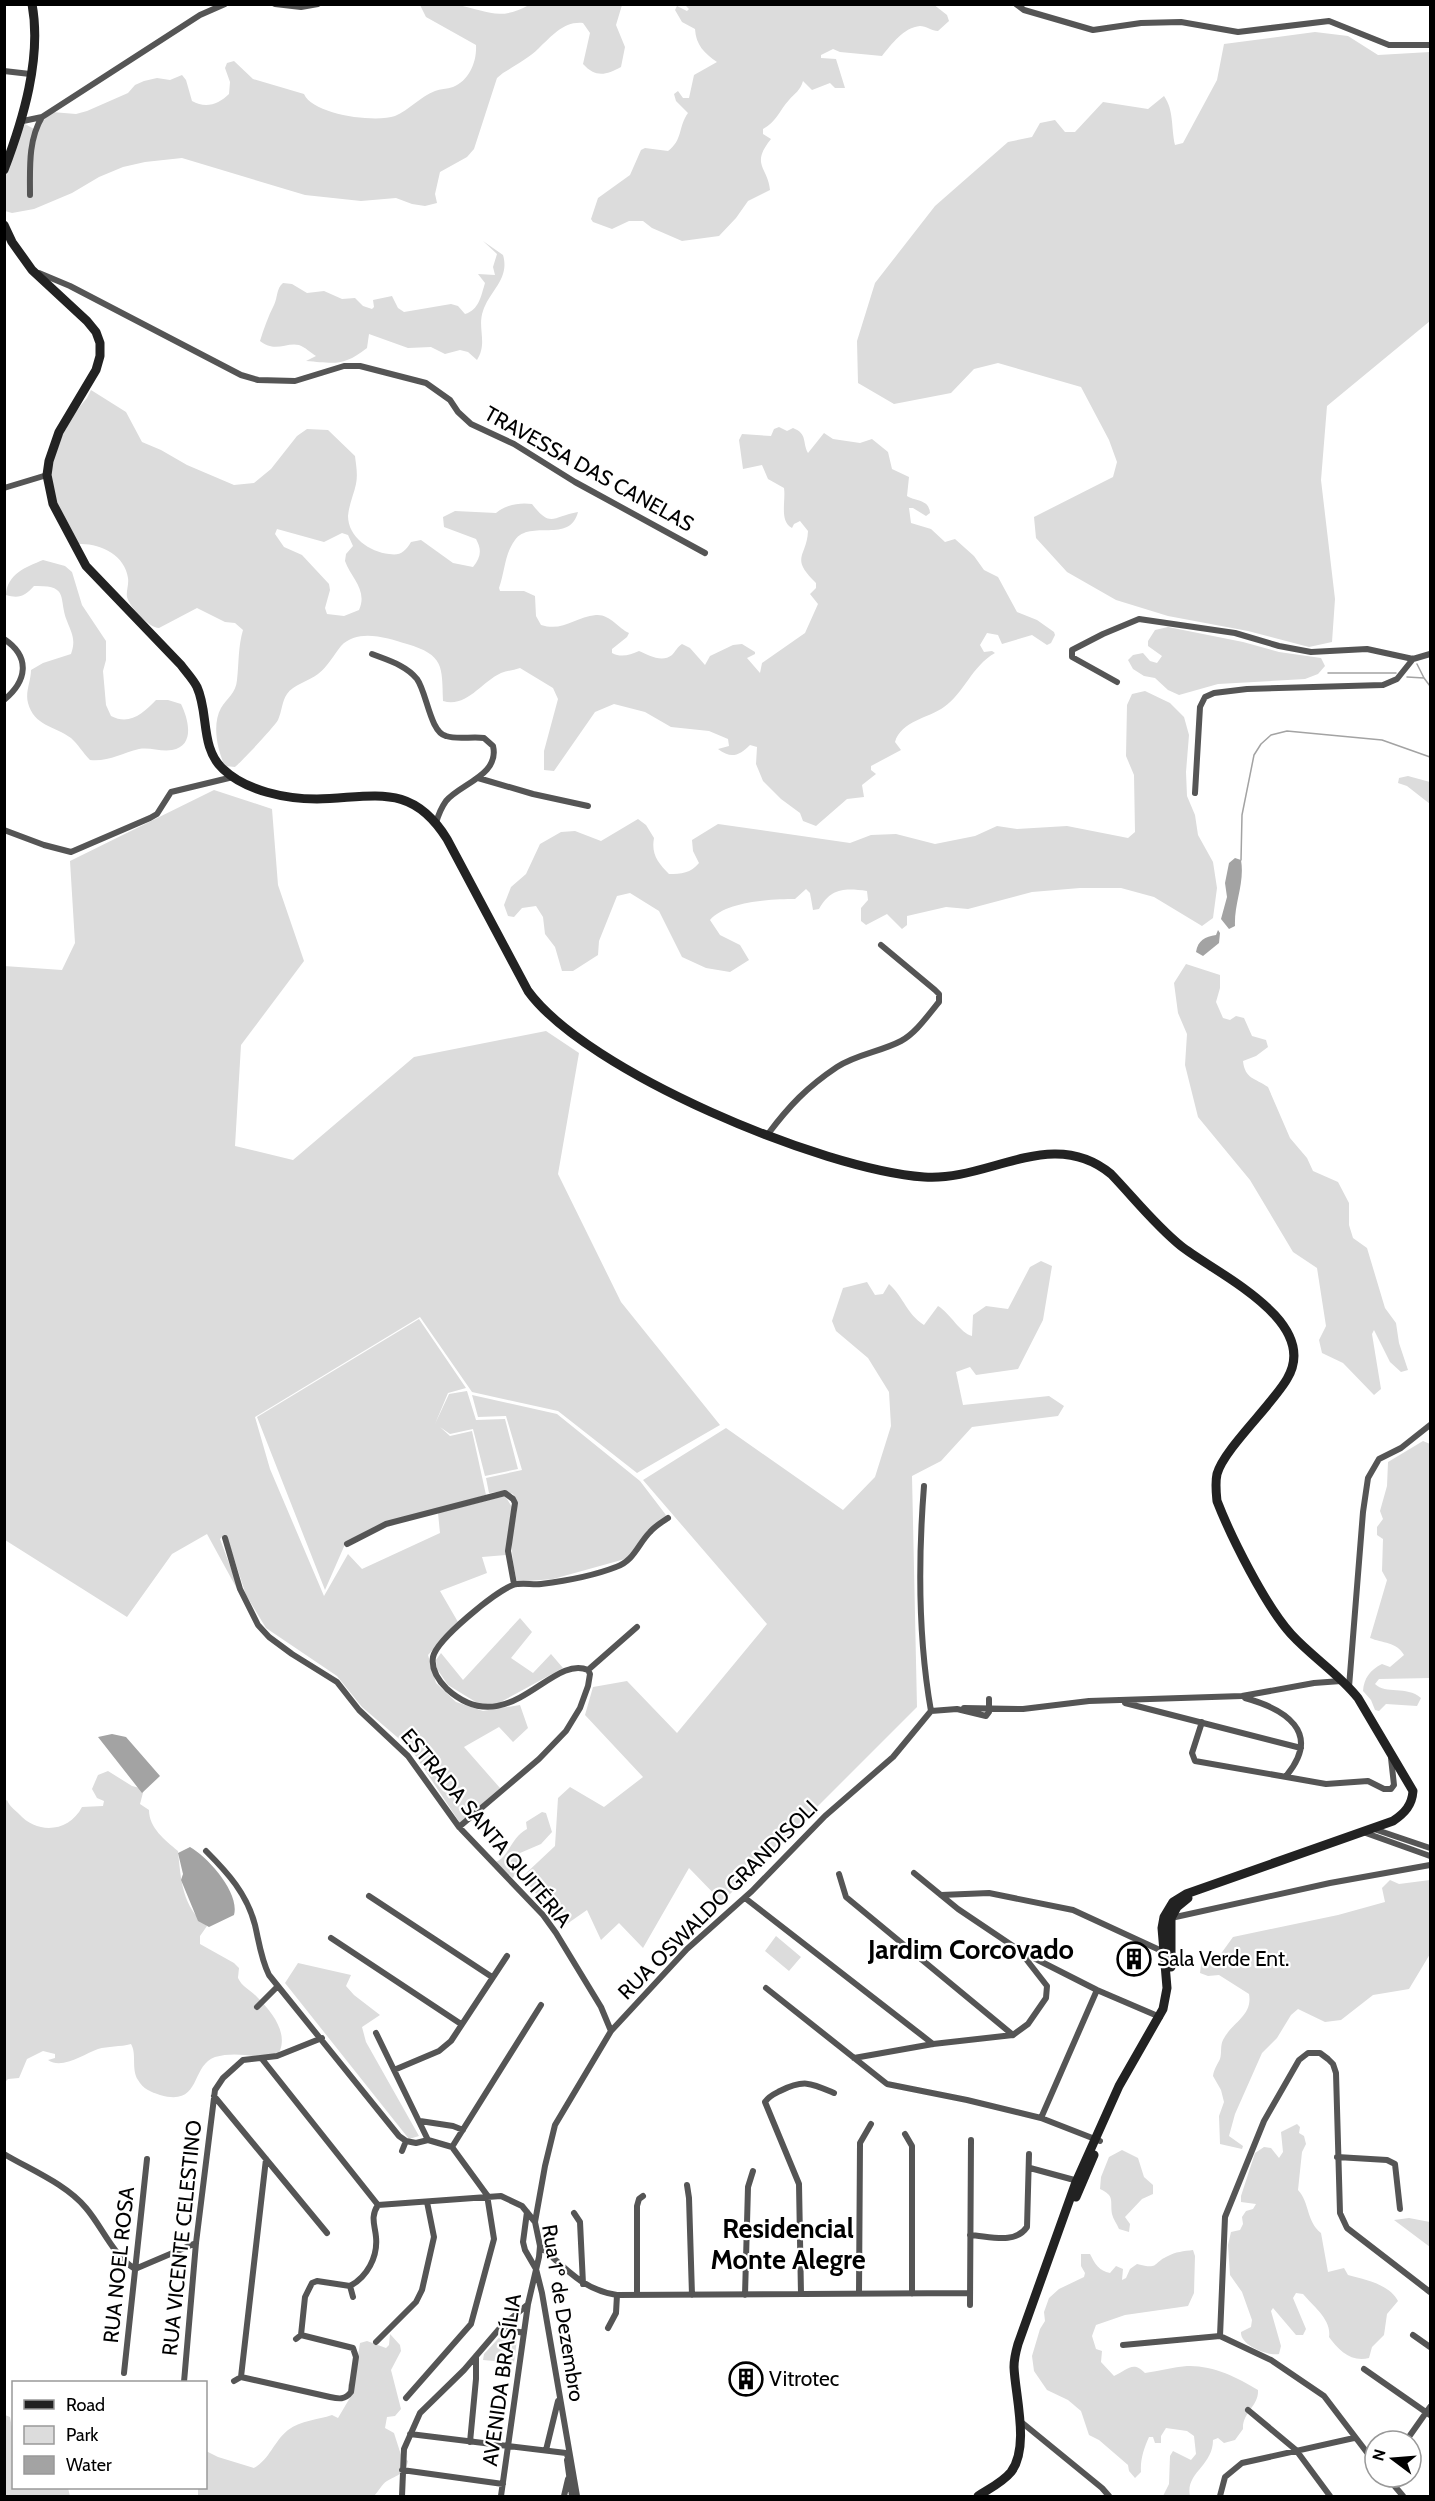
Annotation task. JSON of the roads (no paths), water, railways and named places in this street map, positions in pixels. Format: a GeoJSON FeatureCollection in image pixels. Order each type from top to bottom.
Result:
{"type":"FeatureCollection","features":[{"type":"Feature","properties":{"kind":"main road"},"geometry":{"type":"LineString","coordinates":[[4,170],[23,122],[35,45],[32,4]]}},
{"type":"Feature","properties":{"kind":"main road"},"geometry":{"type":"LineString","coordinates":[[4,225],[12,242],[32,270],[87,321],[96,332],[100,343],[100,356],[96,370],[59,432],[49,461],[47,475],[53,504],[86,566],[181,665],[197,688],[212,754],[222,769],[233,777],[272,793],[295,798],[390,796],[412,804],[436,824],[528,991],[539,1006],[554,1021],[627,1069],[664,1089],[711,1112],[842,1161],[923,1177],[944,1177],[1047,1154],[1079,1156],[1102,1166],[1181,1245],[1265,1303],[1286,1329],[1292,1341],[1293,1358],[1290,1375],[1225,1458],[1218,1472],[1215,1486],[1217,1501],[1265,1596],[1290,1633],[1346,1684],[1413,1791],[1411,1803],[1394,1821],[1186,1894],[1173,1902],[1162,1928],[1166,1998],[1160,2017],[1119,2086],[1055,2240],[1018,2344],[1014,2365],[1020,2420],[1017,2462],[1011,2473],[1002,2481],[978,2496]]}},
{"type":"Feature","properties":{"kind":"main road"},"geometry":{"type":"LineString","coordinates":[[1097,2141],[1164,2018],[1170,2002],[1168,1918]]}},
{"type":"Feature","properties":{"kind":"street"},"geometry":{"type":"LineString","coordinates":[[23,122],[42,117],[200,15],[225,4]]}},
{"type":"Feature","properties":{"kind":"street"},"geometry":{"type":"LineString","coordinates":[[275,4],[301,7],[318,4]]}},
{"type":"Feature","properties":{"kind":"street"},"geometry":{"type":"LineString","coordinates":[[1016,4],[1024,10],[1093,30],[1131,24],[1181,22],[1238,32],[1329,21],[1389,45],[1431,45]]}},
{"type":"Feature","properties":{"kind":"street"},"geometry":{"type":"LineString","coordinates":[[4,71],[30,74]]}},
{"type":"Feature","properties":{"kind":"street"},"geometry":{"type":"LineString","coordinates":[[30,195],[30,156],[36,127],[42,117]]}},
{"type":"Feature","properties":{"kind":"street","name":"TRAVESSA DAS CANELAS"},"geometry":{"type":"LineString","coordinates":[[32,270],[70,286],[241,375],[258,380],[295,381],[344,366],[360,366],[426,383],[450,400],[458,412],[471,424],[514,444],[575,482],[705,553]]}},
{"type":"Feature","properties":{"kind":"street"},"geometry":{"type":"LineString","coordinates":[[4,488],[47,475]]}},
{"type":"Feature","properties":{"kind":"street"},"geometry":{"type":"LineString","coordinates":[[1117,682],[1072,657],[1072,650],[1139,619],[1235,633],[1279,646],[1311,652],[1367,649],[1413,659],[1431,654]]}},
{"type":"Feature","properties":{"kind":"street"},"geometry":{"type":"LineString","coordinates":[[4,639],[17,650],[22,659],[23,675],[16,691],[4,700]]}},
{"type":"Feature","properties":{"kind":"street"},"geometry":{"type":"LineString","coordinates":[[372,654],[401,666],[416,678],[426,696],[434,724],[440,733],[451,737],[484,738],[494,749],[494,755],[478,778],[454,793],[446,801],[436,824]]}},
{"type":"Feature","properties":{"kind":"street"},"geometry":{"type":"LineString","coordinates":[[1195,793],[1200,707],[1205,697],[1214,693],[1248,688],[1383,685],[1397,679],[1413,659]]}},
{"type":"Feature","properties":{"kind":"street"},"geometry":{"type":"LineString","coordinates":[[4,830],[71,852],[157,814],[171,792],[233,777]]}},
{"type":"Feature","properties":{"kind":"street"},"geometry":{"type":"LineString","coordinates":[[478,778],[533,794],[588,806]]}},
{"type":"Feature","properties":{"kind":"street"},"geometry":{"type":"LineString","coordinates":[[768,1134],[792,1102],[838,1066],[863,1053],[889,1047],[903,1040],[917,1028],[940,998],[929,984],[881,945]]}},
{"type":"Feature","properties":{"kind":"street"},"geometry":{"type":"LineString","coordinates":[[924,1486],[920,1608],[923,1663],[931,1711],[989,1707],[1023,1709],[1089,1701],[1242,1696],[1314,1683],[1346,1684],[1368,1478],[1379,1459],[1401,1448],[1431,1425]]}},
{"type":"Feature","properties":{"kind":"street"},"geometry":{"type":"LineString","coordinates":[[347,1544],[386,1524],[506,1493],[515,1503],[508,1551],[514,1584]]}},
{"type":"Feature","properties":{"kind":"street"},"geometry":{"type":"LineString","coordinates":[[588,1670],[578,1667],[567,1671],[512,1701],[490,1708],[469,1703],[445,1687],[433,1666],[435,1652],[448,1635],[480,1606],[514,1584],[556,1582],[616,1568],[627,1562],[650,1531],[668,1518]]}},
{"type":"Feature","properties":{"kind":"street","name":"ESTRADA SANTA QUITÉRIA"},"geometry":{"type":"LineString","coordinates":[[225,1538],[240,1588],[258,1624],[269,1637],[292,1654],[337,1682],[359,1710],[408,1756],[459,1827],[543,1915],[601,2007],[611,2031]]}},
{"type":"Feature","properties":{"kind":"street"},"geometry":{"type":"LineString","coordinates":[[588,1670],[638,1627]]}},
{"type":"Feature","properties":{"kind":"street"},"geometry":{"type":"LineString","coordinates":[[459,1827],[539,1759],[566,1731],[580,1707],[588,1686],[590,1674],[588,1670]]}},
{"type":"Feature","properties":{"kind":"street"},"geometry":{"type":"LineString","coordinates":[[1242,1696],[1265,1703],[1289,1716],[1295,1726],[1301,1748],[1298,1760],[1287,1775]]}},
{"type":"Feature","properties":{"kind":"street"},"geometry":{"type":"LineString","coordinates":[[957,1709],[986,1716],[989,1699]]}},
{"type":"Feature","properties":{"kind":"street"},"geometry":{"type":"LineString","coordinates":[[1116,1701],[1301,1748]]}},
{"type":"Feature","properties":{"kind":"street","name":"RUA OSWALDO GRANDISOLI"},"geometry":{"type":"LineString","coordinates":[[535,2222],[555,2125],[611,2031],[687,1949],[716,1921],[745,1898],[825,1815],[893,1756],[931,1711]]}},
{"type":"Feature","properties":{"kind":"street"},"geometry":{"type":"LineString","coordinates":[[1202,1722],[1192,1753],[1195,1761],[1287,1775],[1326,1784],[1368,1780],[1384,1789],[1391,1789],[1394,1785],[1390,1751]]}},
{"type":"Feature","properties":{"kind":"street"},"geometry":{"type":"LineString","coordinates":[[1367,1830],[1431,1848]]}},
{"type":"Feature","properties":{"kind":"street"},"geometry":{"type":"LineString","coordinates":[[1367,1830],[1431,1856]]}},
{"type":"Feature","properties":{"kind":"street"},"geometry":{"type":"LineString","coordinates":[[206,1851],[227,1872],[246,1900],[255,1923],[263,1963],[278,1986],[399,2136],[406,2141],[416,2143],[429,2140],[452,2147],[487,2195],[494,2239],[471,2324],[406,2398]]}},
{"type":"Feature","properties":{"kind":"street"},"geometry":{"type":"LineString","coordinates":[[1168,1918],[1330,1883],[1431,1865]]}},
{"type":"Feature","properties":{"kind":"street"},"geometry":{"type":"LineString","coordinates":[[914,1873],[941,1896],[1019,1950],[1097,1990],[1160,2017]]}},
{"type":"Feature","properties":{"kind":"street"},"geometry":{"type":"LineString","coordinates":[[839,1874],[846,1897],[1013,2035]]}},
{"type":"Feature","properties":{"kind":"street"},"geometry":{"type":"LineString","coordinates":[[941,1896],[989,1893],[1073,1910],[1164,1952]]}},
{"type":"Feature","properties":{"kind":"street"},"geometry":{"type":"LineString","coordinates":[[369,1896],[492,1977]]}},
{"type":"Feature","properties":{"kind":"street"},"geometry":{"type":"LineString","coordinates":[[745,1898],[933,2044]]}},
{"type":"Feature","properties":{"kind":"street"},"geometry":{"type":"LineString","coordinates":[[331,1938],[461,2024]]}},
{"type":"Feature","properties":{"kind":"street"},"geometry":{"type":"LineString","coordinates":[[854,2058],[933,2044],[1013,2035],[1028,2024],[1048,1992],[1047,1986],[1019,1950]]}},
{"type":"Feature","properties":{"kind":"street"},"geometry":{"type":"LineString","coordinates":[[394,2070],[440,2051],[451,2041],[507,1956]]}},
{"type":"Feature","properties":{"kind":"street"},"geometry":{"type":"LineString","coordinates":[[257,2007],[278,1986]]}},
{"type":"Feature","properties":{"kind":"street"},"geometry":{"type":"LineString","coordinates":[[766,1988],[887,2084],[1041,2118],[1097,2141]]}},
{"type":"Feature","properties":{"kind":"street"},"geometry":{"type":"LineString","coordinates":[[1041,2118],[1097,1990]]}},
{"type":"Feature","properties":{"kind":"street"},"geometry":{"type":"LineString","coordinates":[[452,2147],[541,2005]]}},
{"type":"Feature","properties":{"kind":"street"},"geometry":{"type":"LineString","coordinates":[[917,2031],[919,2047]]}},
{"type":"Feature","properties":{"kind":"street"},"geometry":{"type":"LineString","coordinates":[[376,2033],[429,2140]]}},
{"type":"Feature","properties":{"kind":"street"},"geometry":{"type":"LineString","coordinates":[[322,2038],[277,2056],[262,2059],[251,2058],[236,2065],[219,2084],[214,2097],[327,2233]]}},
{"type":"Feature","properties":{"kind":"street"},"geometry":{"type":"LineString","coordinates":[[1220,2336],[1225,2217],[1264,2121],[1299,2060],[1308,2053],[1320,2053],[1333,2064],[1336,2073],[1340,2213],[1347,2228],[1431,2292]]}},
{"type":"Feature","properties":{"kind":"street"},"geometry":{"type":"LineString","coordinates":[[262,2059],[378,2205]]}},
{"type":"Feature","properties":{"kind":"street"},"geometry":{"type":"LineString","coordinates":[[801,2295],[799,2184],[765,2102],[769,2097],[795,2083],[807,2083],[834,2093]]}},
{"type":"Feature","properties":{"kind":"street","name":"RUA VICENTE CELESTINO"},"geometry":{"type":"LineString","coordinates":[[184,2381],[196,2243],[214,2097]]}},
{"type":"Feature","properties":{"kind":"street"},"geometry":{"type":"LineString","coordinates":[[420,2121],[453,2126],[463,2130]]}},
{"type":"Feature","properties":{"kind":"street"},"geometry":{"type":"LineString","coordinates":[[859,2293],[860,2143],[871,2124]]}},
{"type":"Feature","properties":{"kind":"street"},"geometry":{"type":"LineString","coordinates":[[905,2134],[912,2146],[912,2294]]}},
{"type":"Feature","properties":{"kind":"street"},"geometry":{"type":"LineString","coordinates":[[970,2140],[970,2305]]}},
{"type":"Feature","properties":{"kind":"street"},"geometry":{"type":"LineString","coordinates":[[402,2151],[406,2141]]}},
{"type":"Feature","properties":{"kind":"street"},"geometry":{"type":"LineString","coordinates":[[4,2154],[73,2195],[86,2208],[124,2262],[135,2269],[196,2243]]}},
{"type":"Feature","properties":{"kind":"street"},"geometry":{"type":"LineString","coordinates":[[970,2235],[1015,2238],[1022,2234],[1027,2227],[1029,2154]]}},
{"type":"Feature","properties":{"kind":"street"},"geometry":{"type":"LineString","coordinates":[[1337,2157],[1387,2160],[1395,2164],[1398,2170],[1400,2209]]}},
{"type":"Feature","properties":{"kind":"street","name":"RUA NOEL ROSA"},"geometry":{"type":"LineString","coordinates":[[124,2373],[147,2159]]}},
{"type":"Feature","properties":{"kind":"street"},"geometry":{"type":"LineString","coordinates":[[241,2377],[266,2159]]}},
{"type":"Feature","properties":{"kind":"street"},"geometry":{"type":"LineString","coordinates":[[1030,2168],[1080,2181]]}},
{"type":"Feature","properties":{"kind":"street"},"geometry":{"type":"LineString","coordinates":[[745,2295],[748,2187],[753,2171]]}},
{"type":"Feature","properties":{"kind":"street"},"geometry":{"type":"LineString","coordinates":[[687,2186],[690,2198],[692,2295]]}},
{"type":"Feature","properties":{"kind":"street"},"geometry":{"type":"LineString","coordinates":[[378,2205],[487,2195]]}},
{"type":"Feature","properties":{"kind":"street","name":"Rua 1º de Dezembro"},"geometry":{"type":"LineString","coordinates":[[487,2195],[510,2199],[522,2206],[535,2222],[540,2246],[537,2269],[577,2496]]}},
{"type":"Feature","properties":{"kind":"street"},"geometry":{"type":"LineString","coordinates":[[637,2295],[638,2206],[639,2199],[643,2196]]}},
{"type":"Feature","properties":{"kind":"street"},"geometry":{"type":"LineString","coordinates":[[376,2342],[416,2302],[422,2290],[434,2237],[427,2202]]}},
{"type":"Feature","properties":{"kind":"street"},"geometry":{"type":"LineString","coordinates":[[234,2381],[241,2377],[339,2399],[348,2396],[351,2392],[356,2357],[354,2348],[299,2337],[305,2297],[312,2283],[317,2281],[350,2286],[366,2273],[372,2262],[376,2239],[373,2216],[378,2205]]}},
{"type":"Feature","properties":{"kind":"street"},"geometry":{"type":"LineString","coordinates":[[527,2212],[523,2242],[525,2250],[537,2269]]}},
{"type":"Feature","properties":{"kind":"street"},"geometry":{"type":"LineString","coordinates":[[574,2213],[580,2222],[583,2284]]}},
{"type":"Feature","properties":{"kind":"street"},"geometry":{"type":"LineString","coordinates":[[540,2246],[583,2284],[603,2293],[617,2295],[969,2293]]}},
{"type":"Feature","properties":{"kind":"street","name":"AVENIDA BRASÍLIA"},"geometry":{"type":"LineString","coordinates":[[501,2496],[528,2304],[537,2269]]}},
{"type":"Feature","properties":{"kind":"street"},"geometry":{"type":"LineString","coordinates":[[350,2286],[353,2298]]}},
{"type":"Feature","properties":{"kind":"street"},"geometry":{"type":"LineString","coordinates":[[608,2328],[616,2313],[617,2295]]}},
{"type":"Feature","properties":{"kind":"street"},"geometry":{"type":"LineString","coordinates":[[402,2496],[404,2449],[420,2413],[464,2370],[500,2328],[528,2304]]}},
{"type":"Feature","properties":{"kind":"street"},"geometry":{"type":"LineString","coordinates":[[500,2328],[524,2333]]}},
{"type":"Feature","properties":{"kind":"street"},"geometry":{"type":"LineString","coordinates":[[1123,2345],[1220,2336],[1271,2360],[1324,2396],[1363,2449]]}},
{"type":"Feature","properties":{"kind":"street"},"geometry":{"type":"LineString","coordinates":[[1413,2336],[1431,2347]]}},
{"type":"Feature","properties":{"kind":"street"},"geometry":{"type":"LineString","coordinates":[[470,2442],[476,2355]]}},
{"type":"Feature","properties":{"kind":"street"},"geometry":{"type":"LineString","coordinates":[[1364,2369],[1429,2411],[1415,2429]]}},
{"type":"Feature","properties":{"kind":"street"},"geometry":{"type":"LineString","coordinates":[[464,2370],[476,2379]]}},
{"type":"Feature","properties":{"kind":"street"},"geometry":{"type":"LineString","coordinates":[[546,2450],[559,2398]]}},
{"type":"Feature","properties":{"kind":"street"},"geometry":{"type":"LineString","coordinates":[[1248,2410],[1296,2450],[1330,2496]]}},
{"type":"Feature","properties":{"kind":"street"},"geometry":{"type":"LineString","coordinates":[[1020,2420],[1109,2496]]}},
{"type":"Feature","properties":{"kind":"street","name":"Rua 1º de Dezembro"},"geometry":{"type":"LineString","coordinates":[[565,2430],[572,2496]]}},
{"type":"Feature","properties":{"kind":"street"},"geometry":{"type":"LineString","coordinates":[[410,2434],[566,2452],[573,2469]]}},
{"type":"Feature","properties":{"kind":"street"},"geometry":{"type":"LineString","coordinates":[[1220,2496],[1225,2477],[1242,2463],[1354,2438]]}},
{"type":"Feature","properties":{"kind":"street"},"geometry":{"type":"LineString","coordinates":[[402,2470],[503,2484]]}},
{"type":"Feature","properties":{"kind":"street"},"geometry":{"type":"LineString","coordinates":[[564,2496],[569,2476]]}},
{"type":"Feature","properties":{"kind":"water"},"geometry":{"type":"Polygon","coordinates":[[[1235,858],[1241,860],[1242,877],[1235,926],[1229,929],[1221,919],[1227,897],[1225,883],[1229,863],[1235,858]]]}},
{"type":"Feature","properties":{"kind":"water"},"geometry":{"type":"Polygon","coordinates":[[[1218,930],[1219,943],[1203,956],[1196,952],[1200,942],[1216,935],[1218,930]]]}},
{"type":"Feature","properties":{"kind":"water"},"geometry":{"type":"Polygon","coordinates":[[[112,1734],[126,1737],[160,1776],[142,1793],[98,1737],[112,1734]]]}},
{"type":"Feature","properties":{"kind":"water"},"geometry":{"type":"Polygon","coordinates":[[[190,1847],[221,1876],[235,1906],[234,1915],[209,1927],[198,1921],[181,1880],[183,1874],[178,1853],[190,1847]]]}},
{"type":"Feature","properties":{"kind":"waterway"},"geometry":{"type":"LineString","coordinates":[[1417,664],[1430,686]]}},
{"type":"Feature","properties":{"kind":"waterway"},"geometry":{"type":"LineString","coordinates":[[1328,673],[1396,673]]}},
{"type":"Feature","properties":{"kind":"waterway"},"geometry":{"type":"LineString","coordinates":[[1407,677],[1424,678]]}},
{"type":"Feature","properties":{"kind":"waterway"},"geometry":{"type":"LineString","coordinates":[[1241,860],[1242,815],[1254,755],[1271,735],[1287,731],[1382,740],[1430,757]]}},
{"type":"Feature","properties":{"kind":"place","name":"Sala Verde Ent."},"geometry":{"type":"Point","coordinates":[1134,1959]}},
{"type":"Feature","properties":{"kind":"place","name":"Vitrotec"},"geometry":{"type":"Point","coordinates":[746,2379]}},
{"type":"Feature","properties":{"kind":"district","name":"Jardim Corcovado"},"geometry":{"type":"Point","coordinates":[971,1950]}},
{"type":"Feature","properties":{"kind":"district","name":"Residencial Monte Alegre"},"geometry":{"type":"Point","coordinates":[788,2244]}}]}
